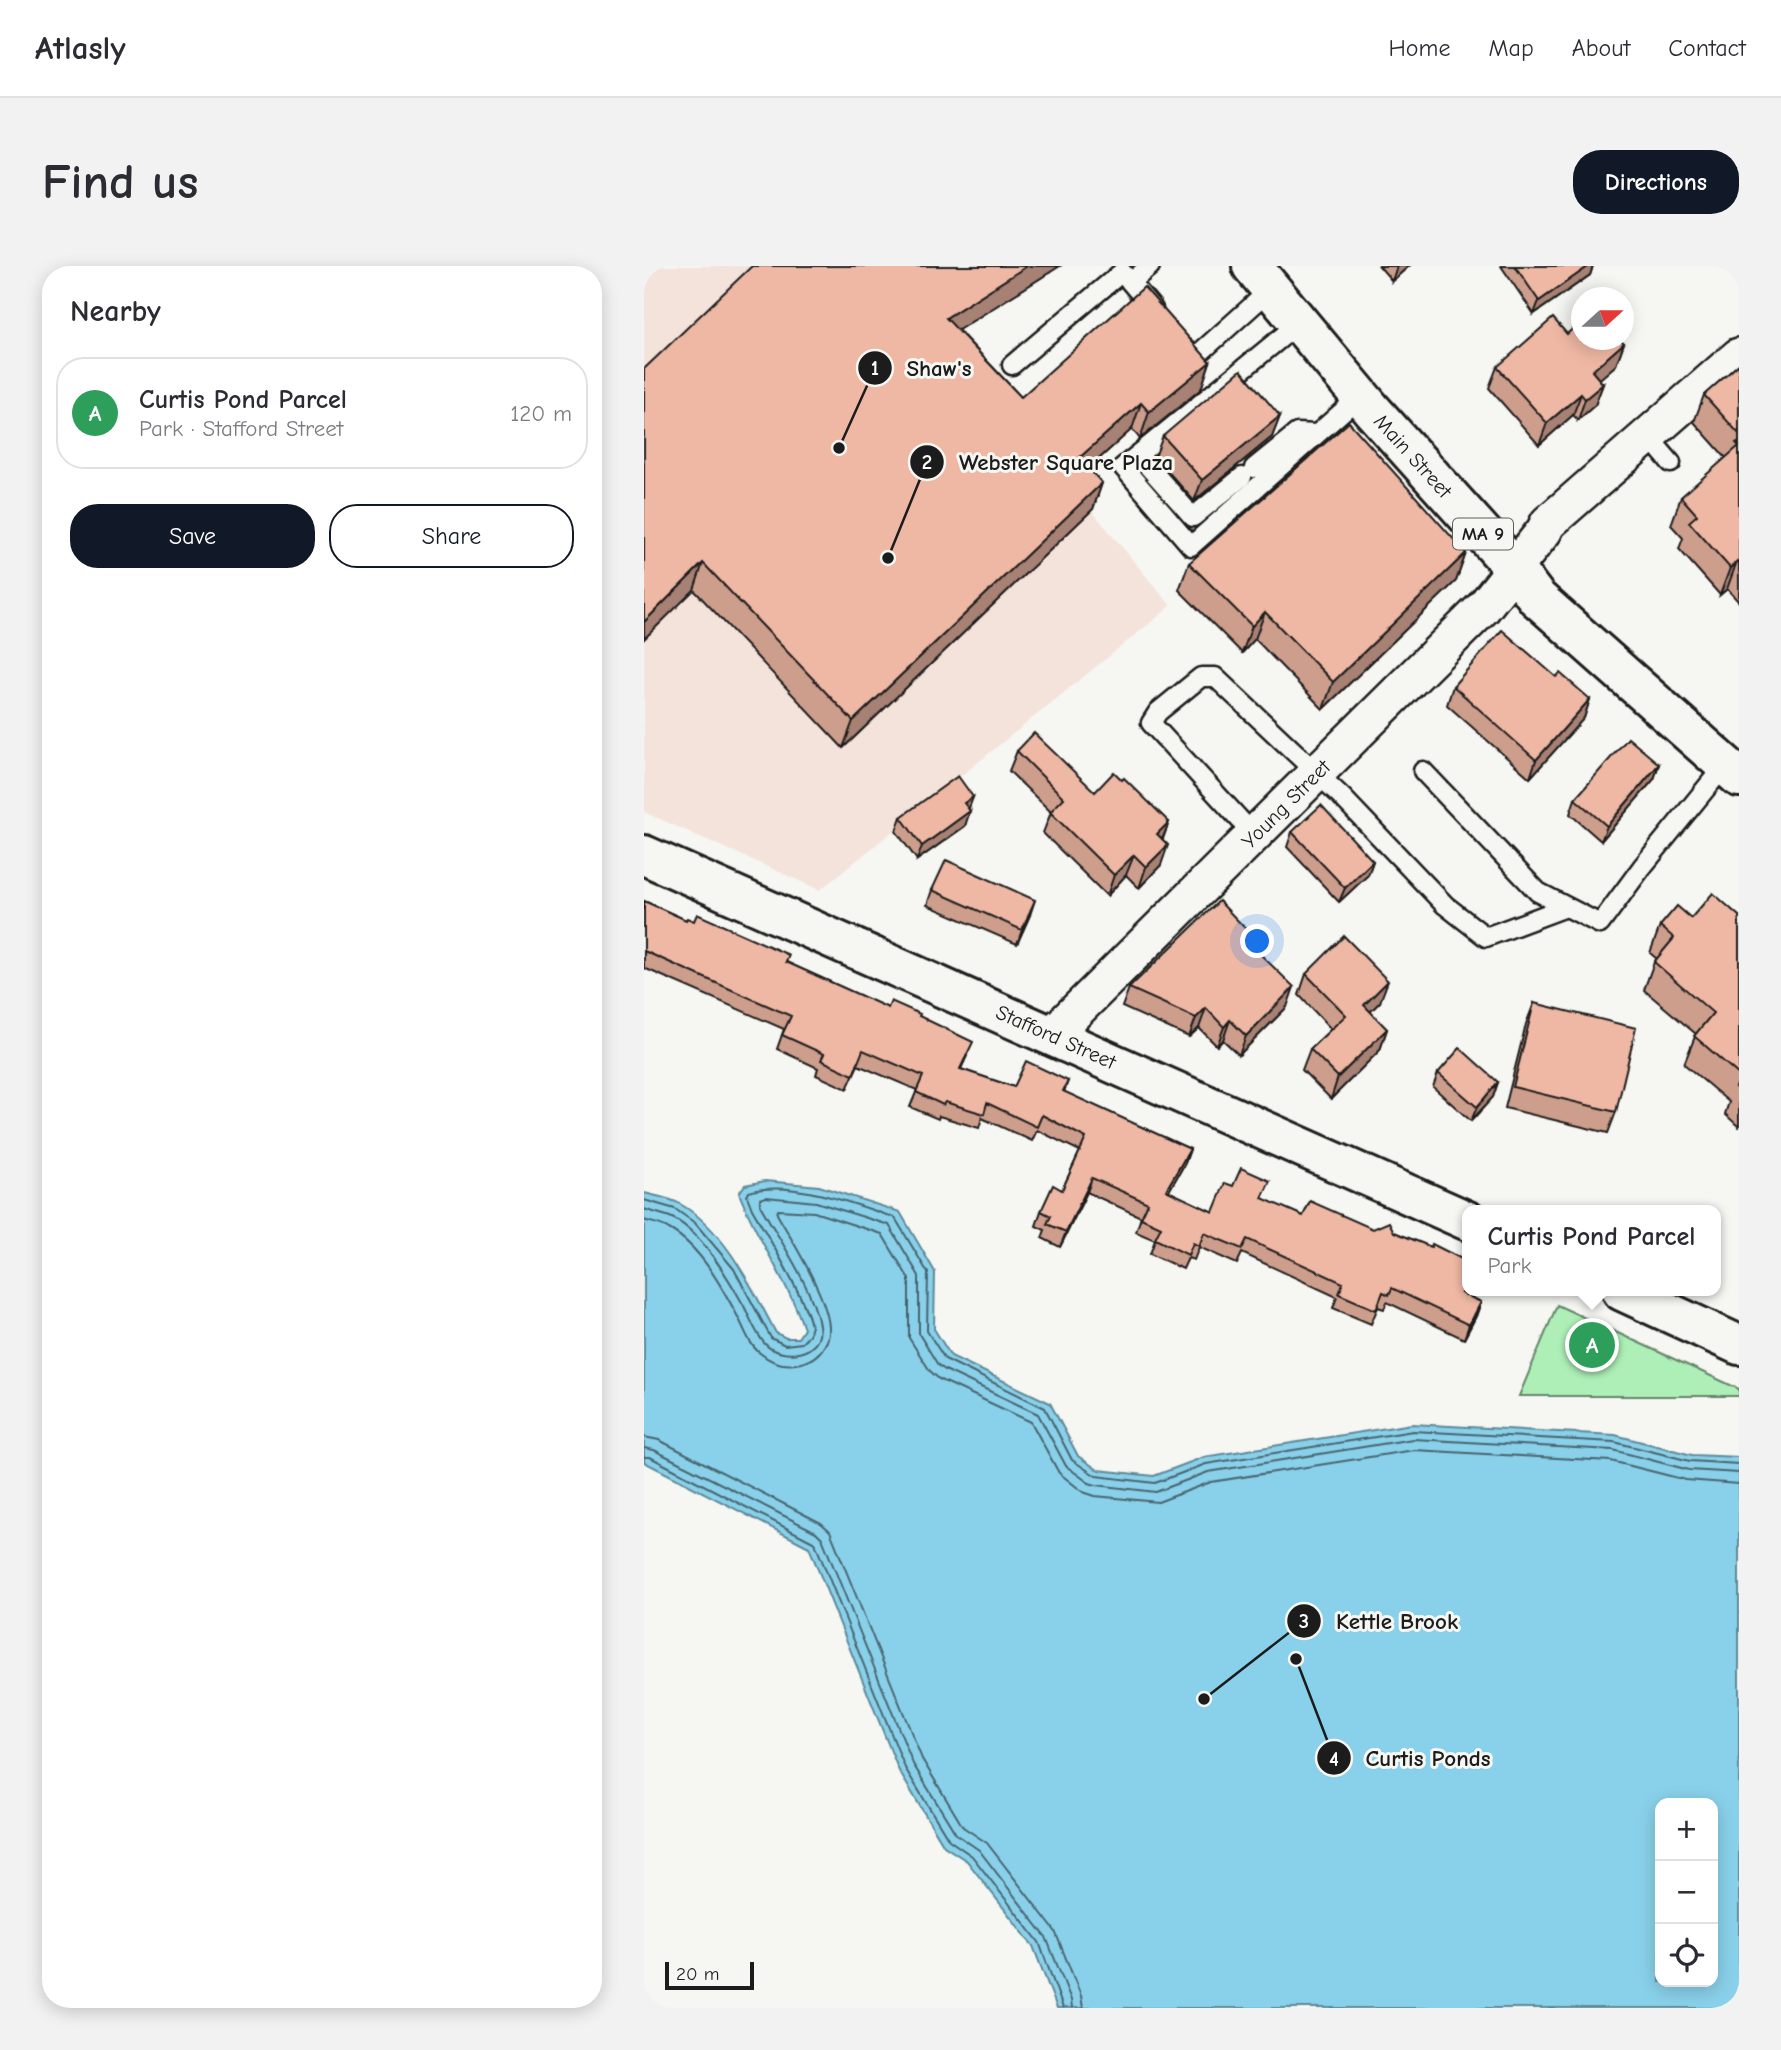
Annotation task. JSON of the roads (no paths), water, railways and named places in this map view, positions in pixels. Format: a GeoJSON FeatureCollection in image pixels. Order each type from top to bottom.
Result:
{"type":"FeatureCollection","features":[{"type":"Feature","properties":{"kind":"main road","name":"Main Street"},"geometry":{"type":"LineString","coordinates":[[1262,278],[1360,396],[1537,598],[1732,771]]}},
{"type":"Feature","properties":{"kind":"main road","name":"Stafford Street"},"geometry":{"type":"LineString","coordinates":[[644,855],[1462,1218]]}},
{"type":"Feature","properties":{"kind":"main road"},"geometry":{"type":"LineString","coordinates":[[1633,1296],[1739,1345]]}},
{"type":"Feature","properties":{"kind":"street","name":"Young Street"},"geometry":{"type":"LineString","coordinates":[[1052,1035],[1483,608],[1548,523],[1739,356]]}},
{"type":"Feature","properties":{"kind":"lane"},"geometry":{"type":"LineString","coordinates":[[1131,282],[1150,266]]}},
{"type":"Feature","properties":{"kind":"lane"},"geometry":{"type":"LineString","coordinates":[[1012,365],[1122,272],[1162,320]]}},
{"type":"Feature","properties":{"kind":"lane"},"geometry":{"type":"LineString","coordinates":[[1178,339],[1194,358],[1262,278]]}},
{"type":"Feature","properties":{"kind":"lane"},"geometry":{"type":"LineString","coordinates":[[1298,323],[1123,467],[1191,546],[1360,396]]}},
{"type":"Feature","properties":{"kind":"lane"},"geometry":{"type":"LineString","coordinates":[[1138,455],[1193,517],[1297,433],[1316,434]]}},
{"type":"Feature","properties":{"kind":"lane"},"geometry":{"type":"LineString","coordinates":[[1648,436],[1671,463]]}},
{"type":"Feature","properties":{"kind":"lane"},"geometry":{"type":"LineString","coordinates":[[1254,835],[1152,723],[1158,712],[1201,677],[1215,677],[1392,847],[1445,905],[1486,937],[1566,907]]}},
{"type":"Feature","properties":{"kind":"lane"},"geometry":{"type":"LineString","coordinates":[[1423,771],[1538,892],[1600,924],[1642,867],[1732,771]]}},
{"type":"Feature","properties":{"kind":"water"},"geometry":{"type":"Polygon","coordinates":[[[765,1181],[819,1186],[900,1212],[935,1272],[934,1329],[951,1356],[1050,1403],[1078,1456],[1098,1470],[1154,1476],[1204,1457],[1412,1424],[1615,1435],[1692,1455],[1739,1457],[1739,2008],[1057,2008],[1033,1946],[967,1861],[944,1846],[899,1771],[809,1547],[644,1462],[644,1193],[680,1204],[711,1229],[736,1262],[776,1333],[786,1338],[798,1338],[804,1329],[790,1294],[739,1193],[745,1185],[765,1181]]]}},
{"type":"Feature","properties":{"kind":"place","name":"Shaw's"},"geometry":{"type":"Point","coordinates":[839,448]}},
{"type":"Feature","properties":{"kind":"place","name":"Webster Square Plaza"},"geometry":{"type":"Point","coordinates":[888,558]}},
{"type":"Feature","properties":{"kind":"place","name":"Curtis Pond Parcel"},"geometry":{"type":"Point","coordinates":[1592,1345]}},
{"type":"Feature","properties":{"kind":"place","name":"Curtis Ponds"},"geometry":{"type":"Point","coordinates":[1296,1659]}},
{"type":"Feature","properties":{"kind":"place","name":"Kettle Brook"},"geometry":{"type":"Point","coordinates":[1204,1699]}}]}
